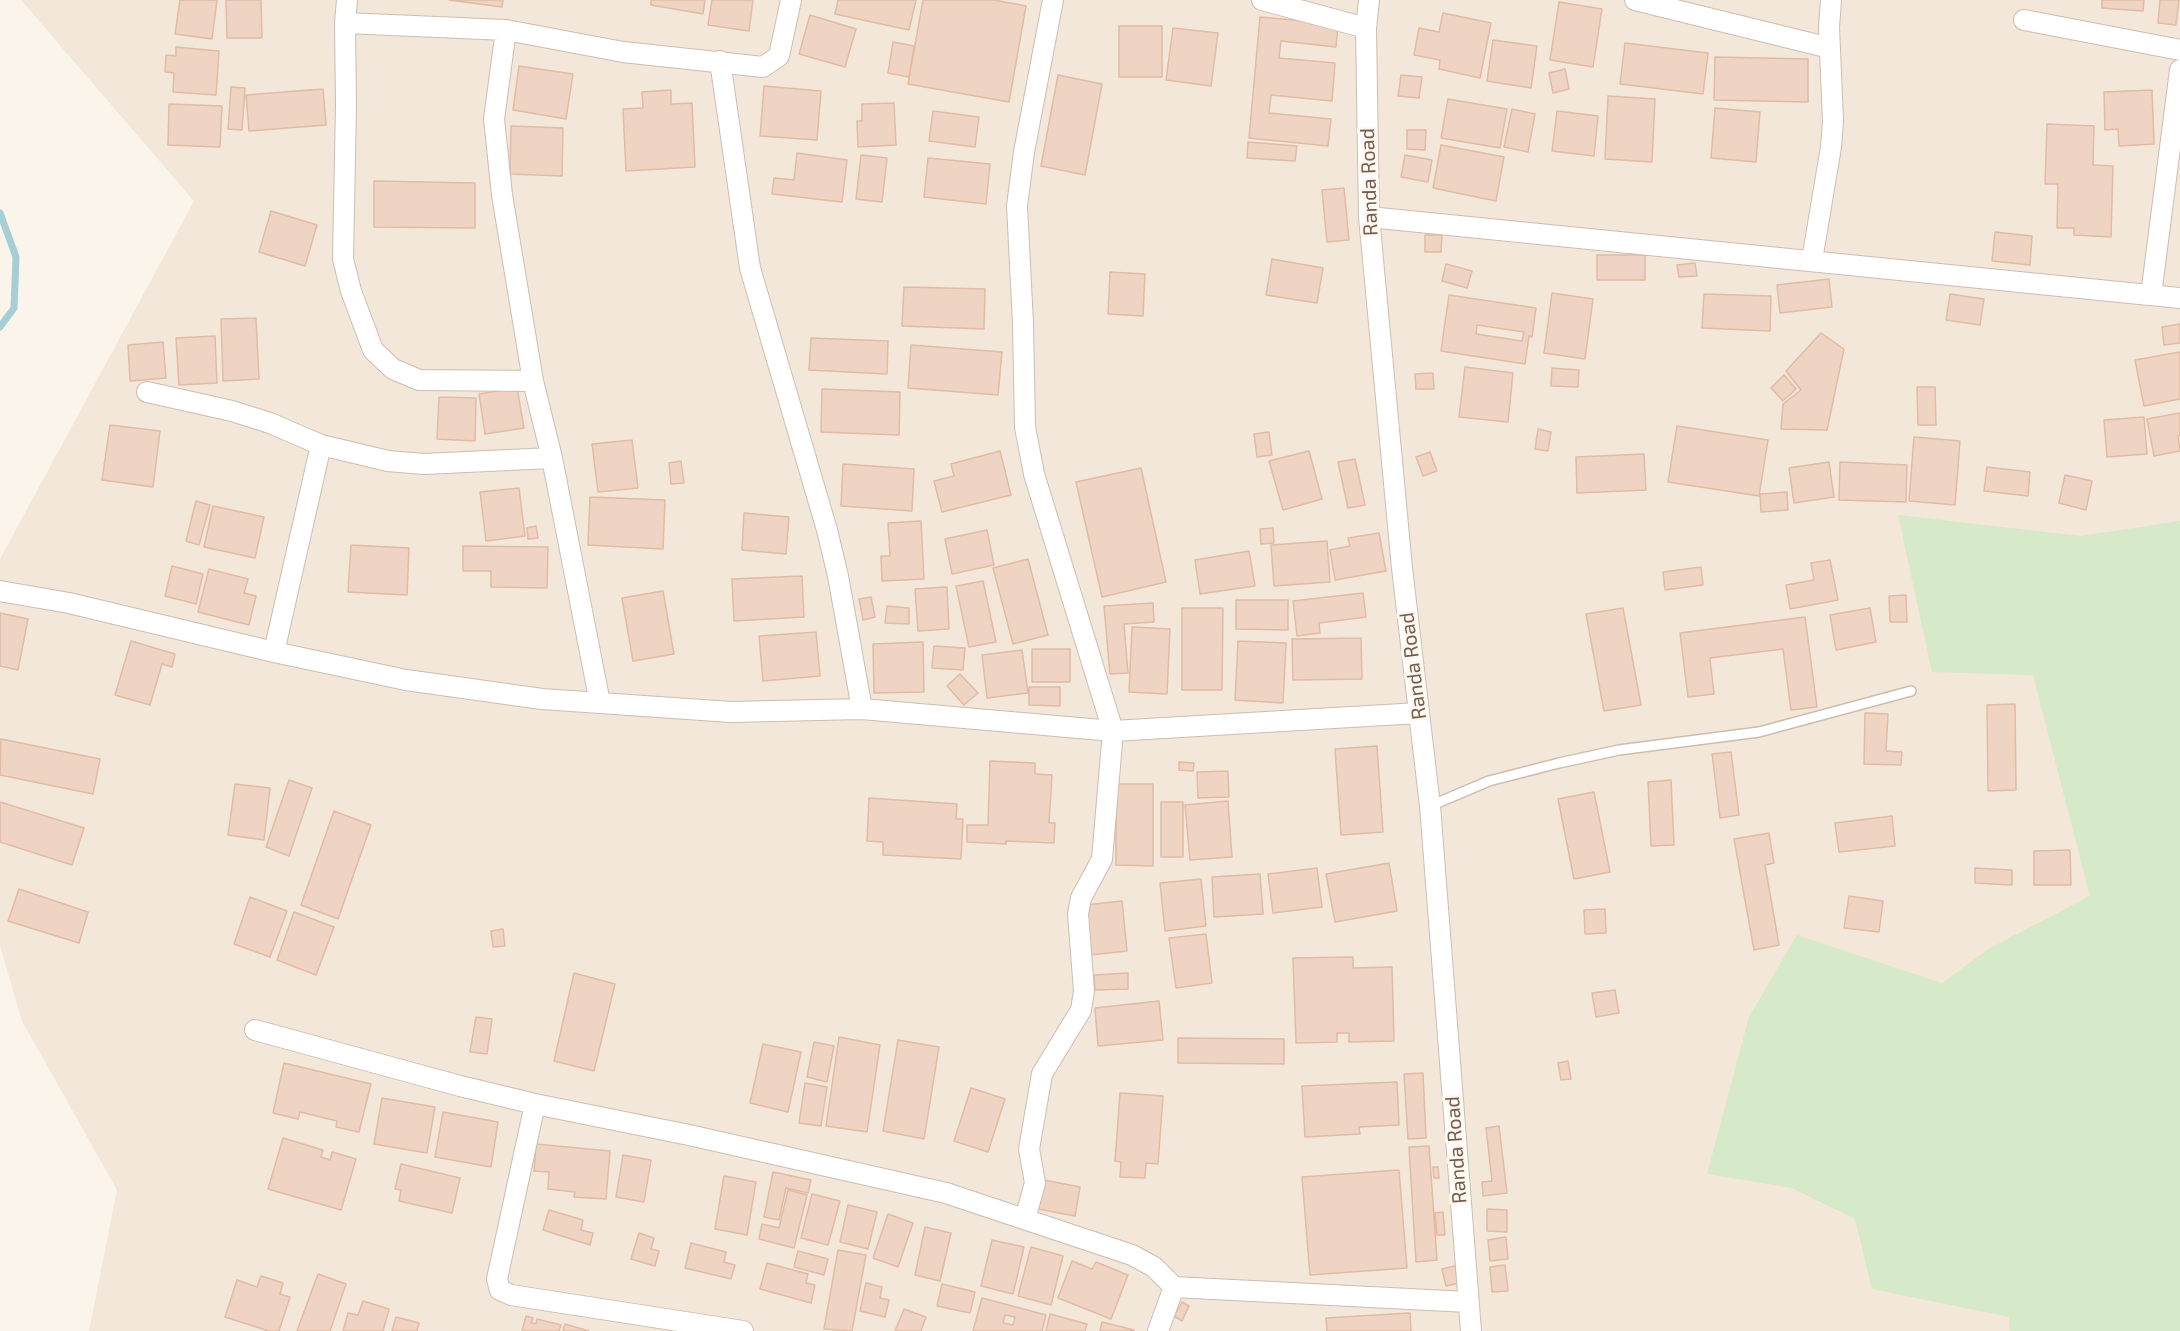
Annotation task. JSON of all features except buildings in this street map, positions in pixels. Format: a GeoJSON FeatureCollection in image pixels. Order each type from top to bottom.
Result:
{"type":"FeatureCollection","features":[{"type":"Feature","properties":{"kind":"street"},"geometry":{"type":"LineString","coordinates":[[347,0],[344,259],[351,291],[373,350],[393,369],[419,380],[533,381]]}},
{"type":"Feature","properties":{"kind":"street"},"geometry":{"type":"LineString","coordinates":[[345,23],[506,30],[623,52],[763,68],[778,56],[791,0]]}},
{"type":"Feature","properties":{"kind":"street"},"geometry":{"type":"LineString","coordinates":[[1025,1219],[1035,1184],[1029,1149],[1042,1074],[1081,1010],[1084,991],[1078,914],[1081,898],[1102,859],[1113,731],[1034,474],[1025,427],[1017,206],[1024,152],[1053,0]]}},
{"type":"Feature","properties":{"kind":"street"},"geometry":{"type":"LineString","coordinates":[[1262,0],[1366,28]]}},
{"type":"Feature","properties":{"kind":"street","name":"Randa Road"},"geometry":{"type":"LineString","coordinates":[[1369,0],[1366,28],[1369,217],[1401,556],[1430,806],[1471,1331]]}},
{"type":"Feature","properties":{"kind":"street"},"geometry":{"type":"LineString","coordinates":[[1635,0],[1830,48]]}},
{"type":"Feature","properties":{"kind":"street"},"geometry":{"type":"LineString","coordinates":[[1812,260],[1831,147],[1833,121],[1831,0]]}},
{"type":"Feature","properties":{"kind":"street"},"geometry":{"type":"LineString","coordinates":[[2024,20],[2180,50]]}},
{"type":"Feature","properties":{"kind":"street"},"geometry":{"type":"LineString","coordinates":[[506,30],[494,118],[502,195],[533,381],[552,459],[600,703]]}},
{"type":"Feature","properties":{"kind":"street"},"geometry":{"type":"LineString","coordinates":[[720,62],[750,268],[838,576],[862,709]]}},
{"type":"Feature","properties":{"kind":"street"},"geometry":{"type":"LineString","coordinates":[[2151,296],[2180,70]]}},
{"type":"Feature","properties":{"kind":"street"},"geometry":{"type":"LineString","coordinates":[[1369,217],[2180,298]]}},
{"type":"Feature","properties":{"kind":"street"},"geometry":{"type":"LineString","coordinates":[[147,392],[232,411],[270,423],[321,445],[387,462],[424,464],[552,459]]}},
{"type":"Feature","properties":{"kind":"street"},"geometry":{"type":"LineString","coordinates":[[274,652],[321,445]]}},
{"type":"Feature","properties":{"kind":"street"},"geometry":{"type":"LineString","coordinates":[[0,591],[69,603],[274,652],[406,680],[542,699],[731,712],[862,709],[1113,731],[1419,713]]}},
{"type":"Feature","properties":{"kind":"street"},"geometry":{"type":"LineString","coordinates":[[255,1030],[449,1083],[536,1104],[946,1193],[1132,1255],[1154,1267],[1174,1287],[1468,1302]]}},
{"type":"Feature","properties":{"kind":"street"},"geometry":{"type":"LineString","coordinates":[[536,1104],[497,1278],[500,1290],[511,1295],[733,1330]]}},
{"type":"Feature","properties":{"kind":"street"},"geometry":{"type":"LineString","coordinates":[[1158,1331],[1174,1287]]}},
{"type":"Feature","properties":{"kind":"lane"},"geometry":{"type":"LineString","coordinates":[[1430,806],[1489,782],[1559,763],[1618,750],[1759,732],[1911,691]]}},
{"type":"Feature","properties":{"kind":"shaded area"},"geometry":{"type":"Polygon","coordinates":[[[21,0],[2180,0],[2180,1331],[89,1331],[117,1190],[22,1021],[0,946],[0,559],[194,201],[21,0]]]}},
{"type":"Feature","properties":{"kind":"green space"},"geometry":{"type":"Polygon","coordinates":[[[1898,515],[2081,536],[2180,521],[2180,1331],[2010,1331],[2009,1317],[1872,1289],[1855,1219],[1792,1188],[1707,1174],[1749,1017],[1797,935],[1942,983],[1990,948],[2090,896],[2033,675],[1932,672],[1898,515]]]}},
{"type":"Feature","properties":{"kind":"waterway"},"geometry":{"type":"LineString","coordinates":[[0,213],[16,257],[14,308],[0,327]]}}]}
